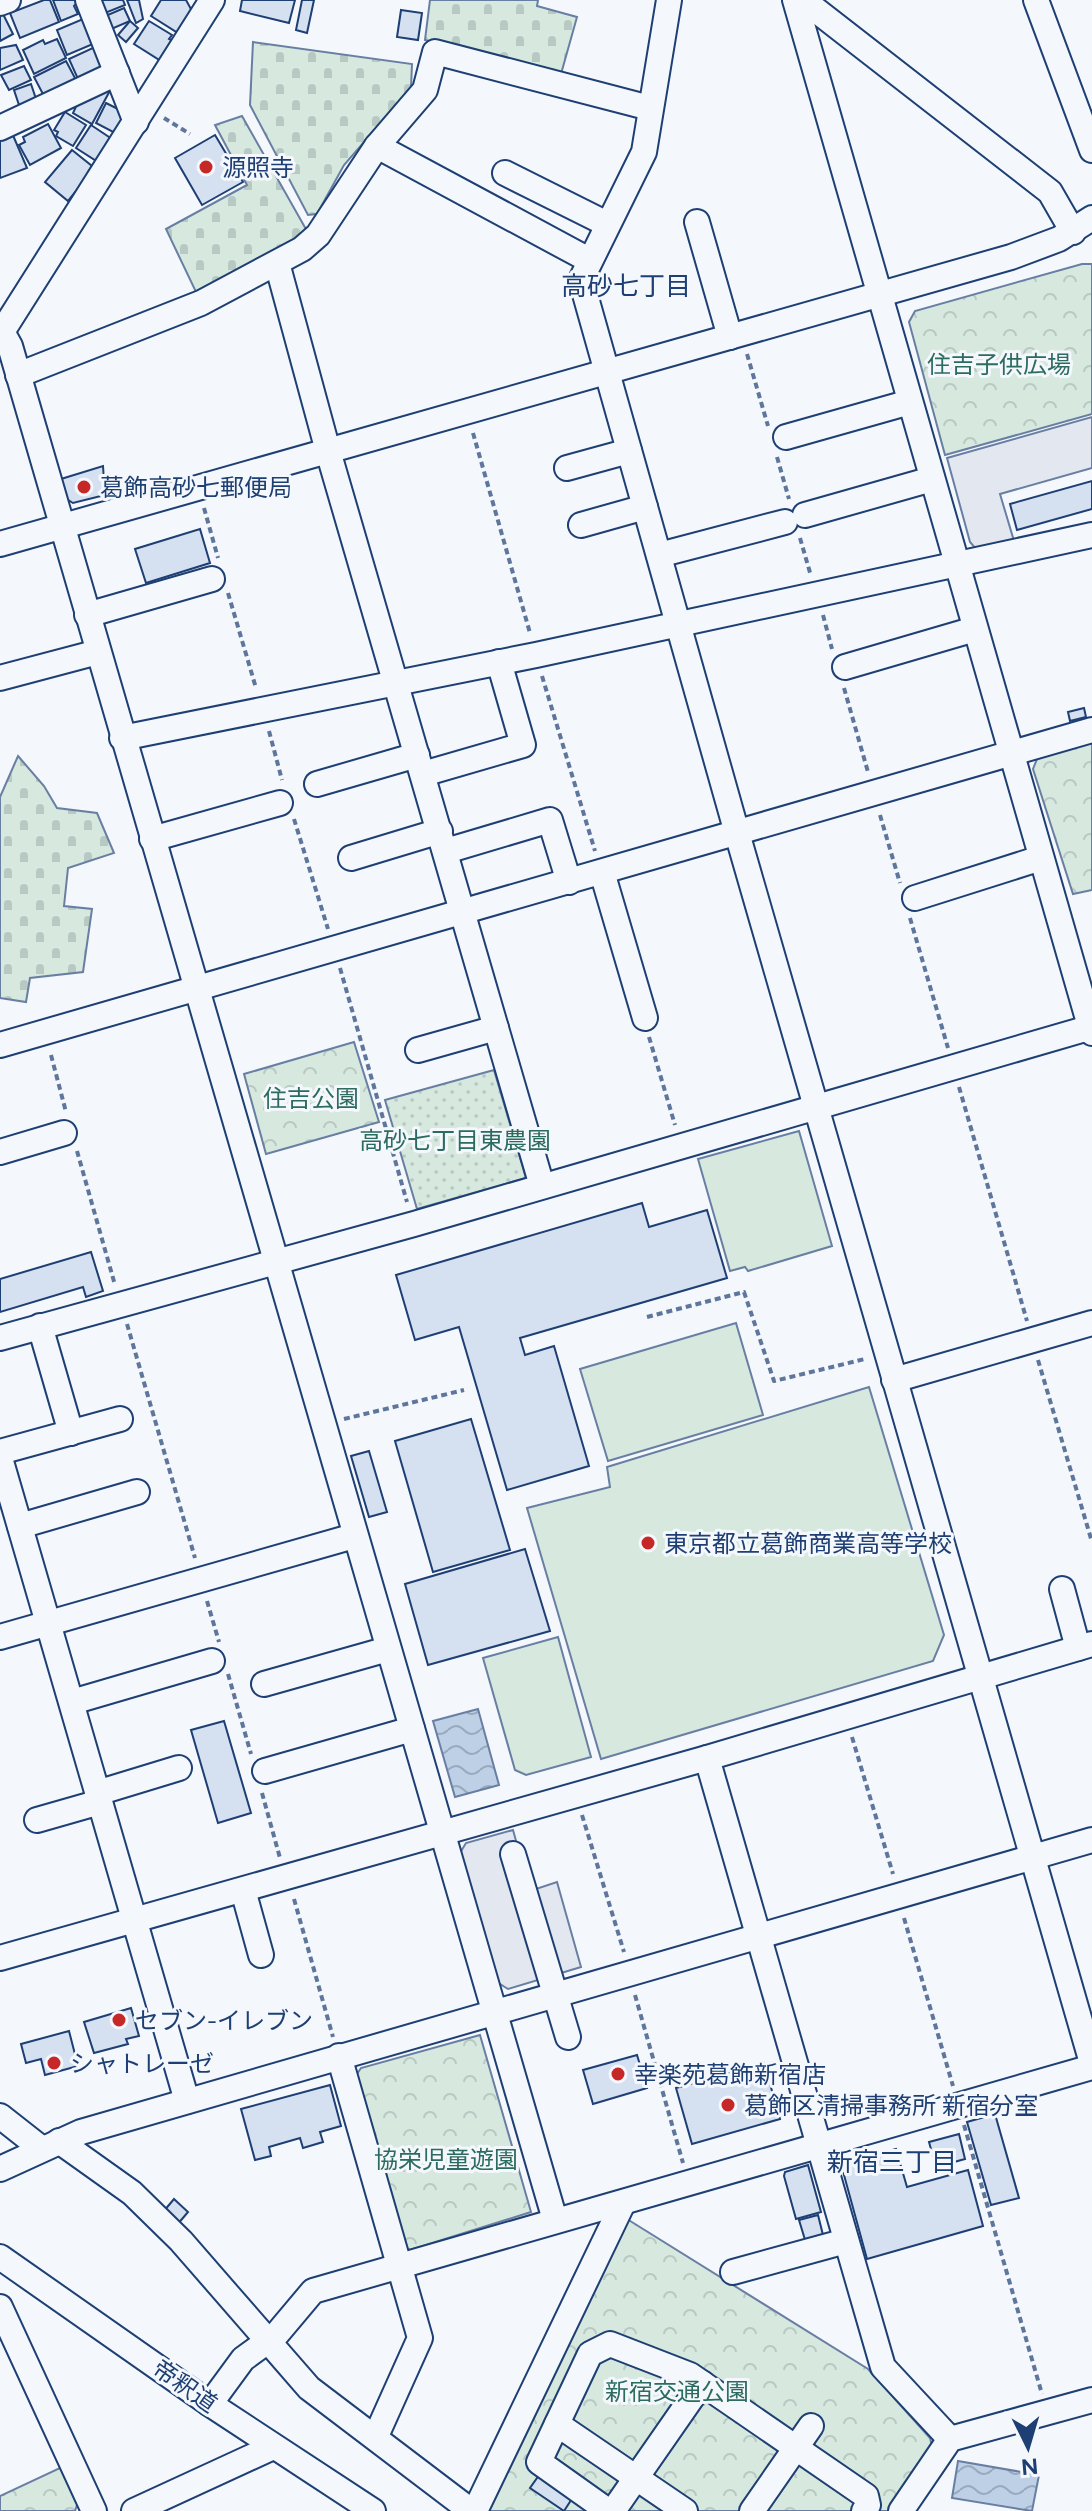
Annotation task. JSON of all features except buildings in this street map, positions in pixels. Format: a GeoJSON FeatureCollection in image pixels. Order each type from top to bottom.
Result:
{"type":"FeatureCollection","features":[{"type":"Feature","properties":{"kind":"street"},"geometry":{"type":"LineString","coordinates":[[0,3],[8,0]]}},
{"type":"Feature","properties":{"kind":"street"},"geometry":{"type":"LineString","coordinates":[[88,0],[117,73],[141,114]]}},
{"type":"Feature","properties":{"kind":"street"},"geometry":{"type":"LineString","coordinates":[[212,0],[1,332],[18,375],[198,989],[492,2011],[517,2068],[553,2215]]}},
{"type":"Feature","properties":{"kind":"street"},"geometry":{"type":"LineString","coordinates":[[210,2404],[243,2359],[276,2335],[313,2291],[553,2215],[623,2203],[689,2185],[1092,2065],[815,1107],[581,280],[644,152],[669,0]]}},
{"type":"Feature","properties":{"kind":"street"},"geometry":{"type":"LineString","coordinates":[[1036,0],[1092,150]]}},
{"type":"Feature","properties":{"kind":"street"},"geometry":{"type":"LineString","coordinates":[[0,544],[606,372],[738,343],[880,295],[1011,257],[1082,225],[1050,192],[799,5]]}},
{"type":"Feature","properties":{"kind":"street"},"geometry":{"type":"LineString","coordinates":[[0,1338],[414,1224],[1091,1029],[799,5]]}},
{"type":"Feature","properties":{"kind":"street"},"geometry":{"type":"LineString","coordinates":[[18,375],[201,303],[277,263],[318,235],[377,146],[425,90],[435,52],[650,108]]}},
{"type":"Feature","properties":{"kind":"street"},"geometry":{"type":"LineString","coordinates":[[0,128],[117,73]]}},
{"type":"Feature","properties":{"kind":"street"},"geometry":{"type":"LineString","coordinates":[[377,146],[589,260]]}},
{"type":"Feature","properties":{"kind":"street"},"geometry":{"type":"LineString","coordinates":[[505,173],[607,224]]}},
{"type":"Feature","properties":{"kind":"street"},"geometry":{"type":"LineString","coordinates":[[697,222],[738,343]]}},
{"type":"Feature","properties":{"kind":"street"},"geometry":{"type":"LineString","coordinates":[[277,263],[328,451],[542,1186]]}},
{"type":"Feature","properties":{"kind":"street"},"geometry":{"type":"LineString","coordinates":[[777,440],[910,402]]}},
{"type":"Feature","properties":{"kind":"street"},"geometry":{"type":"LineString","coordinates":[[567,468],[629,451]]}},
{"type":"Feature","properties":{"kind":"street"},"geometry":{"type":"LineString","coordinates":[[659,555],[932,479]]}},
{"type":"Feature","properties":{"kind":"street"},"geometry":{"type":"LineString","coordinates":[[581,525],[645,507]]}},
{"type":"Feature","properties":{"kind":"street"},"geometry":{"type":"LineString","coordinates":[[122,738],[499,662],[1092,535]]}},
{"type":"Feature","properties":{"kind":"street"},"geometry":{"type":"LineString","coordinates":[[87,615],[219,577]]}},
{"type":"Feature","properties":{"kind":"street"},"geometry":{"type":"LineString","coordinates":[[841,669],[975,629]]}},
{"type":"Feature","properties":{"kind":"street"},"geometry":{"type":"LineString","coordinates":[[0,678],[98,652]]}},
{"type":"Feature","properties":{"kind":"street"},"geometry":{"type":"LineString","coordinates":[[317,784],[523,745],[499,662]]}},
{"type":"Feature","properties":{"kind":"street"},"geometry":{"type":"LineString","coordinates":[[0,1045],[1092,730]]}},
{"type":"Feature","properties":{"kind":"street"},"geometry":{"type":"LineString","coordinates":[[152,839],[286,802]]}},
{"type":"Feature","properties":{"kind":"street"},"geometry":{"type":"LineString","coordinates":[[351,858],[550,820],[569,882]]}},
{"type":"Feature","properties":{"kind":"street"},"geometry":{"type":"LineString","coordinates":[[909,900],[1041,858]]}},
{"type":"Feature","properties":{"kind":"street"},"geometry":{"type":"LineString","coordinates":[[602,872],[645,1018]]}},
{"type":"Feature","properties":{"kind":"street"},"geometry":{"type":"LineString","coordinates":[[418,1050],[496,1028]]}},
{"type":"Feature","properties":{"kind":"street"},"geometry":{"type":"LineString","coordinates":[[0,1152],[69,1131]]}},
{"type":"Feature","properties":{"kind":"street"},"geometry":{"type":"LineString","coordinates":[[894,1380],[1092,1323]]}},
{"type":"Feature","properties":{"kind":"street"},"geometry":{"type":"LineString","coordinates":[[40,1326],[71,1433]]}},
{"type":"Feature","properties":{"kind":"street"},"geometry":{"type":"LineString","coordinates":[[120,1419],[0,1455],[187,2101]]}},
{"type":"Feature","properties":{"kind":"street"},"geometry":{"type":"LineString","coordinates":[[20,1526],[137,1492]]}},
{"type":"Feature","properties":{"kind":"street"},"geometry":{"type":"LineString","coordinates":[[0,1637],[354,1536]]}},
{"type":"Feature","properties":{"kind":"street"},"geometry":{"type":"LineString","coordinates":[[0,1958],[439,1831],[707,1758],[1085,1646],[1062,1589]]}},
{"type":"Feature","properties":{"kind":"street"},"geometry":{"type":"LineString","coordinates":[[264,1684],[388,1649]]}},
{"type":"Feature","properties":{"kind":"street"},"geometry":{"type":"LineString","coordinates":[[72,1702],[220,1661]]}},
{"type":"Feature","properties":{"kind":"street"},"geometry":{"type":"LineString","coordinates":[[259,1773],[412,1729]]}},
{"type":"Feature","properties":{"kind":"street"},"geometry":{"type":"LineString","coordinates":[[707,1758],[883,2367],[950,2439]]}},
{"type":"Feature","properties":{"kind":"street"},"geometry":{"type":"LineString","coordinates":[[37,1820],[179,1768]]}},
{"type":"Feature","properties":{"kind":"street"},"geometry":{"type":"LineString","coordinates":[[0,2169],[50,2145],[337,2050],[492,2011],[1092,1840]]}},
{"type":"Feature","properties":{"kind":"street"},"geometry":{"type":"LineString","coordinates":[[513,1854],[568,2037]]}},
{"type":"Feature","properties":{"kind":"street"},"geometry":{"type":"LineString","coordinates":[[243,1890],[261,1955]]}},
{"type":"Feature","properties":{"kind":"street"},"geometry":{"type":"LineString","coordinates":[[337,2050],[420,2338],[376,2436]]}},
{"type":"Feature","properties":{"kind":"street"},"geometry":{"type":"LineString","coordinates":[[0,2116],[132,2193],[181,2241],[309,2388],[473,2511],[623,2203]]}},
{"type":"Feature","properties":{"kind":"street"},"geometry":{"type":"LineString","coordinates":[[733,2272],[846,2241]]}},
{"type":"Feature","properties":{"kind":"street","name":"帝釈道"},"geometry":{"type":"LineString","coordinates":[[0,2257],[273,2447],[373,2511]]}},
{"type":"Feature","properties":{"kind":"street"},"geometry":{"type":"LineString","coordinates":[[2,2317],[94,2511]]}},
{"type":"Feature","properties":{"kind":"street"},"geometry":{"type":"LineString","coordinates":[[641,2481],[605,2510],[539,2462],[590,2354],[604,2344],[614,2344],[708,2387],[866,2496],[868,2505],[864,2511]]}},
{"type":"Feature","properties":{"kind":"street"},"geometry":{"type":"LineString","coordinates":[[628,2511],[641,2481],[708,2387]]}},
{"type":"Feature","properties":{"kind":"street"},"geometry":{"type":"LineString","coordinates":[[901,2511],[950,2439],[1092,2400]]}},
{"type":"Feature","properties":{"kind":"street"},"geometry":{"type":"LineString","coordinates":[[557,2424],[685,2511]]}},
{"type":"Feature","properties":{"kind":"street"},"geometry":{"type":"LineString","coordinates":[[752,2511],[811,2426]]}},
{"type":"Feature","properties":{"kind":"street"},"geometry":{"type":"LineString","coordinates":[[134,2511],[273,2447]]}},
{"type":"Feature","properties":{"kind":"path"},"geometry":{"type":"LineString","coordinates":[[141,114],[190,134]]}},
{"type":"Feature","properties":{"kind":"path"},"geometry":{"type":"LineString","coordinates":[[738,343],[777,440],[816,593],[909,900],[953,1067],[1092,1542]]}},
{"type":"Feature","properties":{"kind":"path"},"geometry":{"type":"LineString","coordinates":[[198,489],[219,577],[262,710],[286,802],[334,949],[414,1224]]}},
{"type":"Feature","properties":{"kind":"path"},"geometry":{"type":"LineString","coordinates":[[645,1018],[681,1146]]}},
{"type":"Feature","properties":{"kind":"path"},"geometry":{"type":"LineString","coordinates":[[48,1045],[69,1131],[201,1579],[220,1661],[259,1773],[282,1864]]}},
{"type":"Feature","properties":{"kind":"path"},"geometry":{"type":"LineString","coordinates":[[647,1317],[744,1292],[774,1381],[886,1352]]}},
{"type":"Feature","properties":{"kind":"path"},"geometry":{"type":"LineString","coordinates":[[322,1425],[464,1390]]}},
{"type":"Feature","properties":{"kind":"path"},"geometry":{"type":"LineString","coordinates":[[851,1732],[894,1880]]}},
{"type":"Feature","properties":{"kind":"path"},"geometry":{"type":"LineString","coordinates":[[579,1805],[627,1962]]}},
{"type":"Feature","properties":{"kind":"path"},"geometry":{"type":"LineString","coordinates":[[291,1889],[337,2050]]}},
{"type":"Feature","properties":{"kind":"path"},"geometry":{"type":"LineString","coordinates":[[903,1912],[1048,2413]]}},
{"type":"Feature","properties":{"kind":"path"},"geometry":{"type":"LineString","coordinates":[[633,1988],[689,2185]]}},
{"type":"Feature","properties":{"kind":"green space"},"geometry":{"type":"Polygon","coordinates":[[[430,0],[538,0],[537,6],[577,17],[561,74],[425,40],[430,0]]]}},
{"type":"Feature","properties":{"kind":"green space"},"geometry":{"type":"Polygon","coordinates":[[[253,42],[412,64],[411,88],[344,165],[317,214],[308,215],[250,105],[253,42]]]}},
{"type":"Feature","properties":{"kind":"green space"},"geometry":{"type":"Polygon","coordinates":[[[242,116],[307,231],[288,245],[196,292],[166,229],[247,185],[215,125],[242,116]]]}},
{"type":"Feature","properties":{"kind":"green space","name":"住吉子供広場"},"geometry":{"type":"Polygon","coordinates":[[[1082,264],[1092,264],[1092,414],[945,455],[909,322],[915,311],[1082,264]]]}},
{"type":"Feature","properties":{"kind":"green space"},"geometry":{"type":"Polygon","coordinates":[[[1092,739],[1092,890],[1073,894],[1033,769],[1039,754],[1092,739]]]}},
{"type":"Feature","properties":{"kind":"green space"},"geometry":{"type":"Polygon","coordinates":[[[18,756],[44,786],[57,808],[97,813],[114,853],[68,868],[64,906],[92,909],[83,972],[30,978],[26,1002],[0,998],[0,797],[18,756]]]}},
{"type":"Feature","properties":{"kind":"green space","name":"住吉公園"},"geometry":{"type":"Polygon","coordinates":[[[354,1042],[379,1122],[266,1154],[244,1074],[354,1042]]]}},
{"type":"Feature","properties":{"kind":"green space","name":"高砂七丁目東農園"},"geometry":{"type":"Polygon","coordinates":[[[494,1070],[526,1178],[417,1209],[385,1100],[494,1070]]]}},
{"type":"Feature","properties":{"kind":"green space"},"geometry":{"type":"Polygon","coordinates":[[[799,1131],[832,1246],[748,1271],[745,1267],[730,1271],[698,1159],[799,1131]]]}},
{"type":"Feature","properties":{"kind":"green space"},"geometry":{"type":"Polygon","coordinates":[[[736,1323],[763,1415],[608,1461],[580,1369],[736,1323]]]}},
{"type":"Feature","properties":{"kind":"green space"},"geometry":{"type":"Polygon","coordinates":[[[869,1387],[944,1635],[933,1661],[601,1759],[527,1508],[610,1487],[607,1467],[869,1387]]]}},
{"type":"Feature","properties":{"kind":"green space"},"geometry":{"type":"Polygon","coordinates":[[[558,1637],[591,1757],[526,1775],[515,1770],[483,1658],[558,1637]]]}},
{"type":"Feature","properties":{"kind":"green space","name":"協栄児童遊園"},"geometry":{"type":"Polygon","coordinates":[[[480,2035],[531,2212],[410,2250],[400,2244],[355,2077],[361,2068],[480,2035]]]}},
{"type":"Feature","properties":{"kind":"green space","name":"新宿交通公園"},"geometry":{"type":"Polygon","coordinates":[[[627,2219],[868,2369],[930,2438],[933,2450],[891,2511],[489,2511],[627,2219]]]}},
{"type":"Feature","properties":{"kind":"green space"},"geometry":{"type":"Polygon","coordinates":[[[62,2467],[78,2502],[75,2511],[0,2511],[0,2496],[62,2467]]]}},
{"type":"Feature","properties":{"kind":"shaded area"},"geometry":{"type":"Polygon","coordinates":[[[1092,417],[1092,468],[1000,494],[1014,541],[976,549],[970,542],[947,458],[1092,417]]]}},
{"type":"Feature","properties":{"kind":"shaded area"},"geometry":{"type":"Polygon","coordinates":[[[513,1830],[530,1891],[557,1882],[581,1967],[508,1989],[497,1982],[460,1853],[466,1843],[513,1830]]]}},
{"type":"Feature","properties":{"kind":"water"},"geometry":{"type":"Polygon","coordinates":[[[478,1709],[499,1785],[455,1797],[433,1721],[478,1709]]]}},
{"type":"Feature","properties":{"kind":"water"},"geometry":{"type":"Polygon","coordinates":[[[958,2461],[1039,2475],[1032,2511],[952,2498],[958,2461]]]}},
{"type":"Feature","properties":{"kind":"place","name":"源照寺"},"geometry":{"type":"Point","coordinates":[206,167]}},
{"type":"Feature","properties":{"kind":"place","name":"葛飾高砂七郵便局"},"geometry":{"type":"Point","coordinates":[84,487]}},
{"type":"Feature","properties":{"kind":"place","name":"東京都立葛飾商業高等学校"},"geometry":{"type":"Point","coordinates":[648,1543]}},
{"type":"Feature","properties":{"kind":"place","name":"セブン-イレブン"},"geometry":{"type":"Point","coordinates":[119,2020]}},
{"type":"Feature","properties":{"kind":"place","name":"シャトレーゼ"},"geometry":{"type":"Point","coordinates":[54,2063]}},
{"type":"Feature","properties":{"kind":"place","name":"幸楽苑葛飾新宿店"},"geometry":{"type":"Point","coordinates":[618,2074]}},
{"type":"Feature","properties":{"kind":"place","name":"葛飾区清掃事務所 新宿分室"},"geometry":{"type":"Point","coordinates":[728,2105]}},
{"type":"Feature","properties":{"kind":"district","name":"高砂七丁目"},"geometry":{"type":"Point","coordinates":[626,286]}},
{"type":"Feature","properties":{"kind":"district","name":"新宿三丁目"},"geometry":{"type":"Point","coordinates":[892,2162]}}]}
